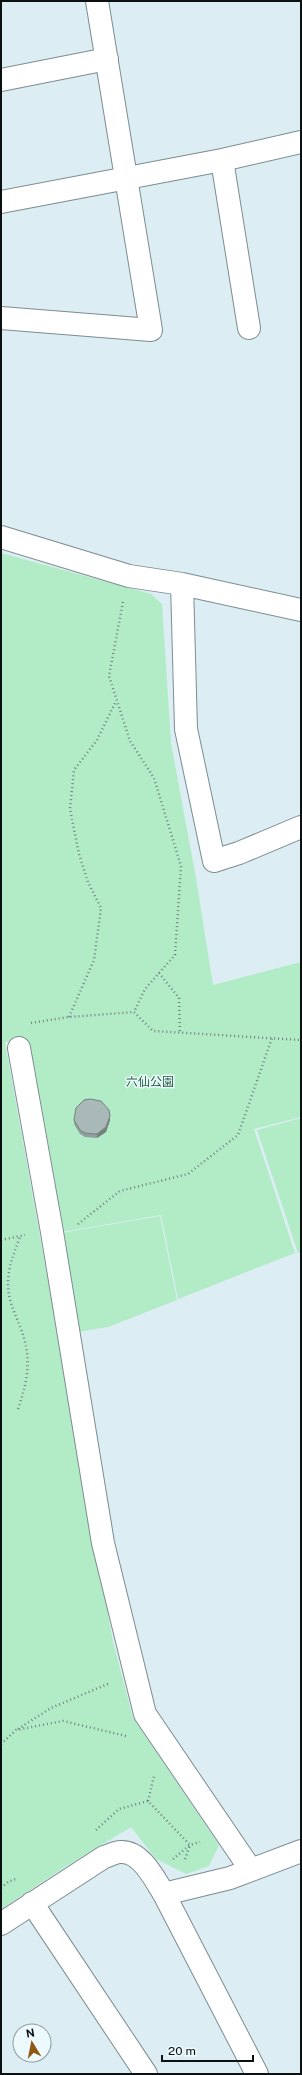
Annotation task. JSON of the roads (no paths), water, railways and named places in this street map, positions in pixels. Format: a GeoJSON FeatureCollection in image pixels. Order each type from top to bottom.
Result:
{"type":"FeatureCollection","features":[{"type":"Feature","properties":{"kind":"street"},"geometry":{"type":"LineString","coordinates":[[1,318],[151,330],[97,1]]}},
{"type":"Feature","properties":{"kind":"street"},"geometry":{"type":"LineString","coordinates":[[1,80],[107,59]]}},
{"type":"Feature","properties":{"kind":"street"},"geometry":{"type":"LineString","coordinates":[[1,202],[222,160],[301,142]]}},
{"type":"Feature","properties":{"kind":"street"},"geometry":{"type":"LineString","coordinates":[[222,160],[249,328]]}},
{"type":"Feature","properties":{"kind":"street"},"geometry":{"type":"LineString","coordinates":[[1,537],[129,576],[182,584],[301,610]]}},
{"type":"Feature","properties":{"kind":"street"},"geometry":{"type":"LineString","coordinates":[[182,584],[186,729],[214,861],[239,853],[301,827]]}},
{"type":"Feature","properties":{"kind":"street"},"geometry":{"type":"LineString","coordinates":[[19,1048],[52,1232],[102,1543],[145,1714],[251,1870]]}},
{"type":"Feature","properties":{"kind":"street"},"geometry":{"type":"LineString","coordinates":[[1,1924],[104,1857],[120,1851],[145,1863],[164,1894],[257,2074]]}},
{"type":"Feature","properties":{"kind":"street"},"geometry":{"type":"LineString","coordinates":[[164,1894],[230,1878],[301,1851]]}},
{"type":"Feature","properties":{"kind":"street"},"geometry":{"type":"LineString","coordinates":[[32,1903],[146,2074]]}},
{"type":"Feature","properties":{"kind":"park label","name":"六仙公園"},"geometry":{"type":"Point","coordinates":[150,1082]}}]}
